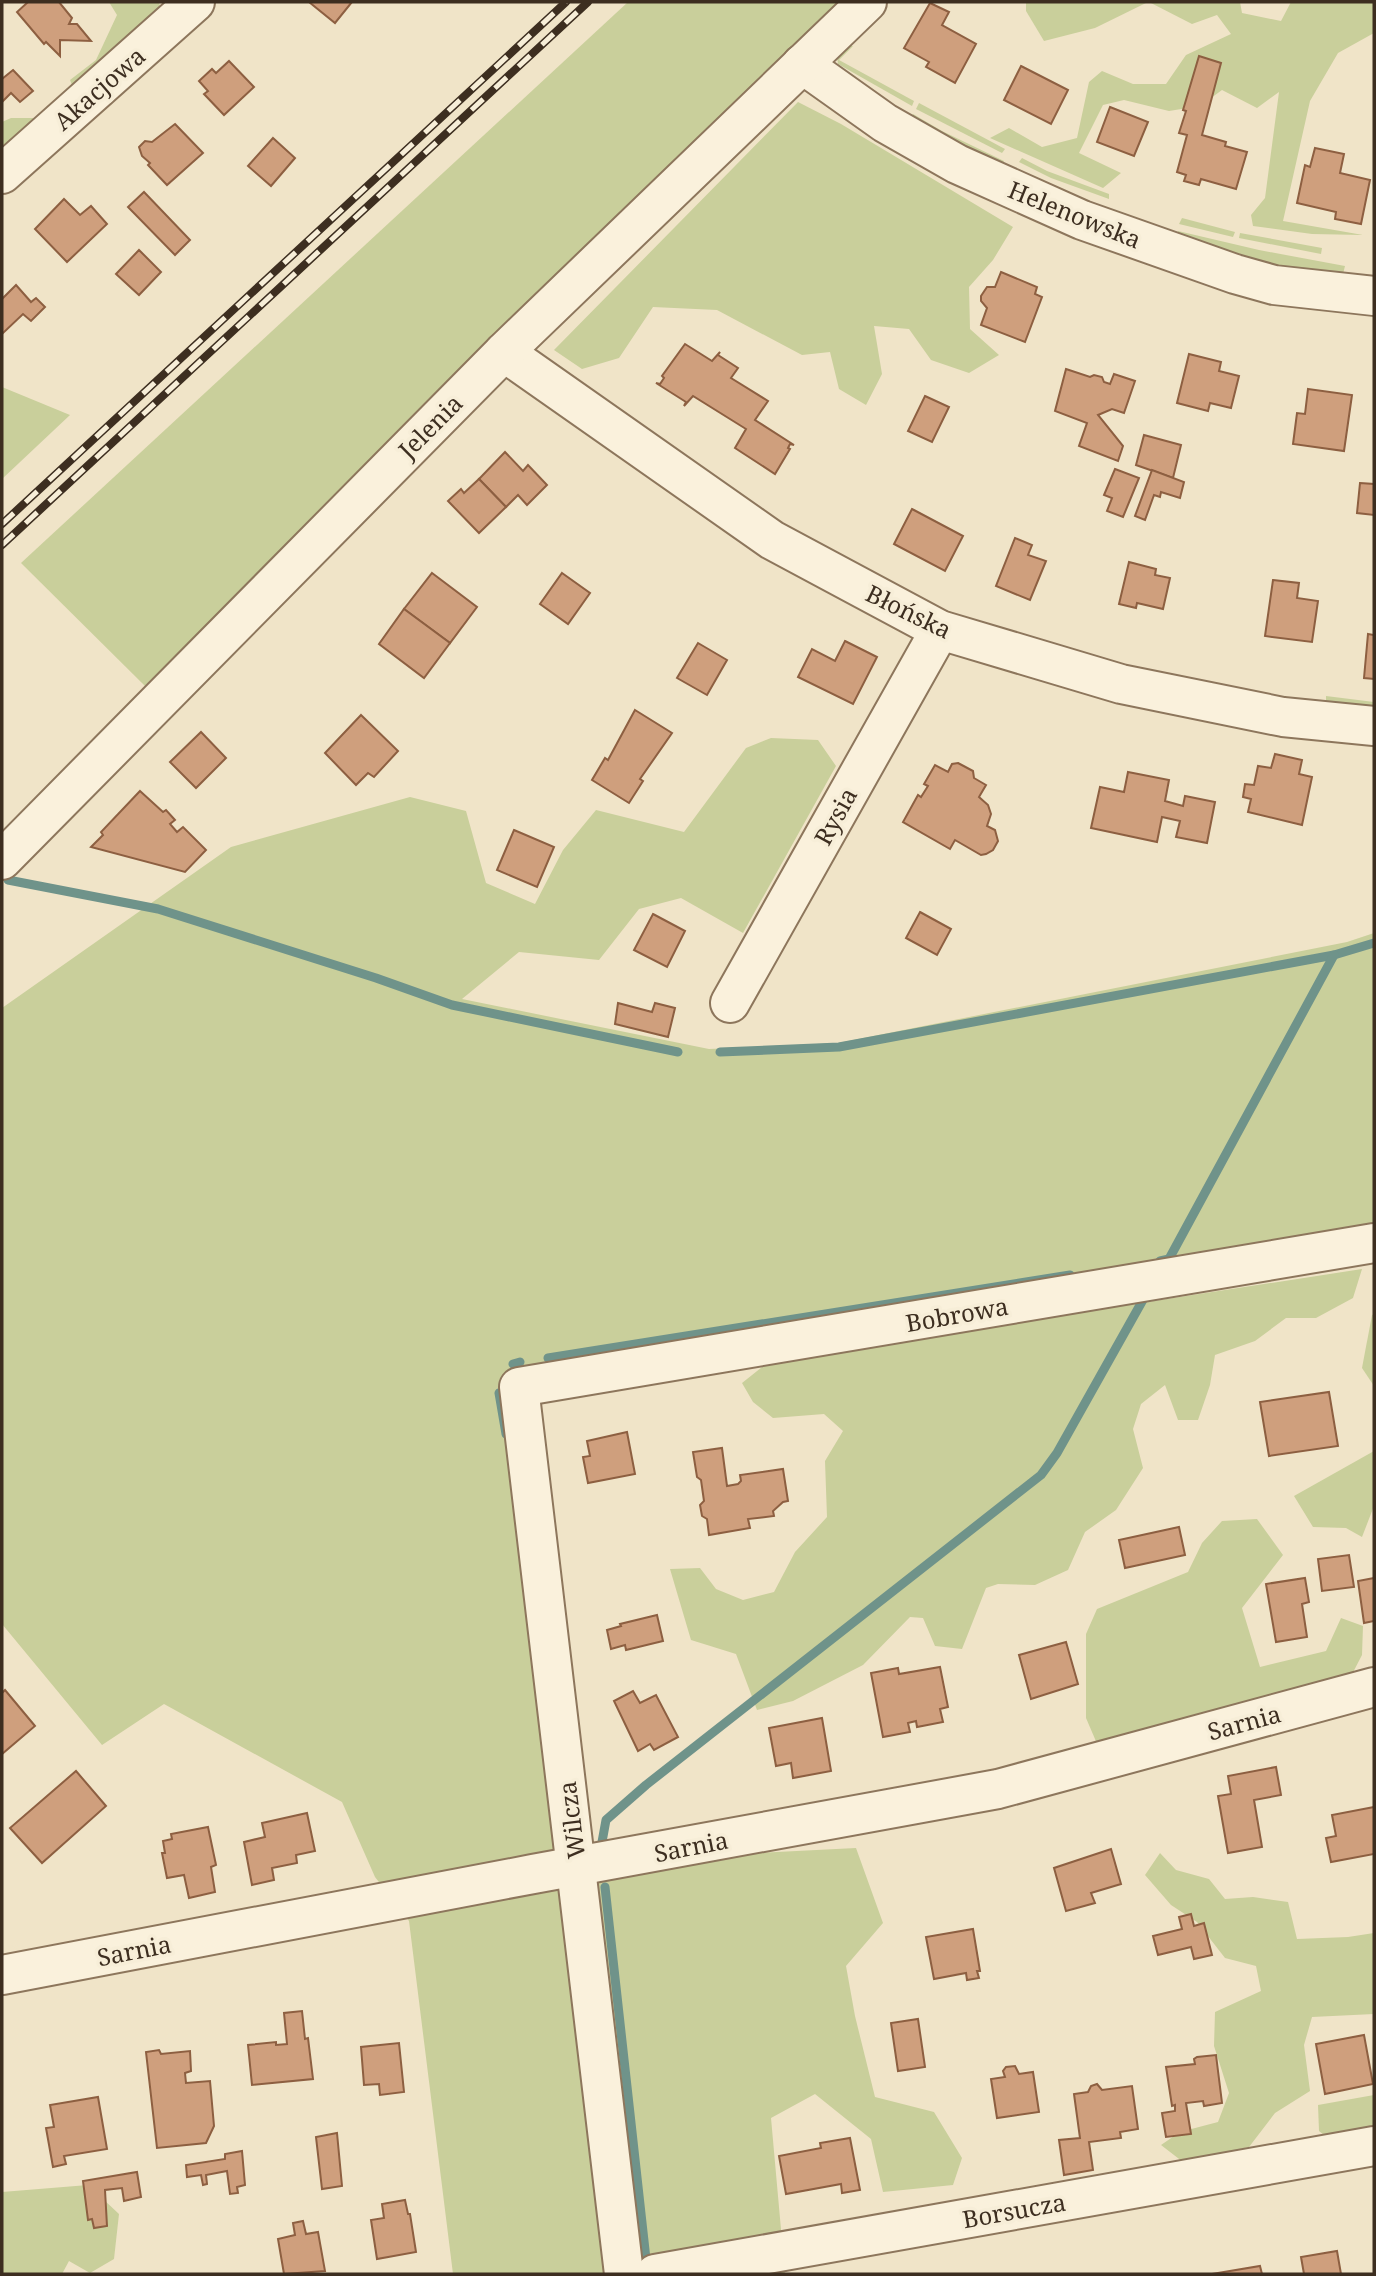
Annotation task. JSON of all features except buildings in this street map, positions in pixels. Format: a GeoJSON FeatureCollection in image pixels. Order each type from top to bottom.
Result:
{"type":"FeatureCollection","features":[{"type":"Feature","properties":{"kind":"street","name":"Akacjowa"},"geometry":{"type":"LineString","coordinates":[[2,174],[195,2]]}},
{"type":"Feature","properties":{"kind":"street","name":"Jelenia"},"geometry":{"type":"LineString","coordinates":[[2,860],[504,352],[867,2]]}},
{"type":"Feature","properties":{"kind":"street","name":"Helenowska"},"geometry":{"type":"LineString","coordinates":[[802,64],[885,123],[957,164],[1082,220],[1235,274],[1275,285],[1374,296]]}},
{"type":"Feature","properties":{"kind":"street","name":"Błońska"},"geometry":{"type":"LineString","coordinates":[[504,352],[772,540],[940,630],[1121,684],[1283,717],[1374,726]]}},
{"type":"Feature","properties":{"kind":"street","name":"Rysia"},"geometry":{"type":"LineString","coordinates":[[730,1003],[940,630]]}},
{"type":"Feature","properties":{"kind":"street","name":"Bobrowa"},"geometry":{"type":"LineString","coordinates":[[539,1384],[1374,1243]]}},
{"type":"Feature","properties":{"kind":"street","name":"Wilcza"},"geometry":{"type":"LineString","coordinates":[[539,1384],[519,1387],[624,2274]]}},
{"type":"Feature","properties":{"kind":"street","name":"Sarnia"},"geometry":{"type":"LineString","coordinates":[[2,1975],[998,1789],[1374,1687]]}},
{"type":"Feature","properties":{"kind":"street","name":"Borsucza"},"geometry":{"type":"LineString","coordinates":[[655,2274],[1374,2146]]}},
{"type":"Feature","properties":{"kind":"green space"},"geometry":{"type":"Polygon","coordinates":[[[109,2],[159,2],[162,15],[74,90],[70,80],[96,60],[117,15],[109,2]]]}},
{"type":"Feature","properties":{"kind":"green space"},"geometry":{"type":"Polygon","coordinates":[[[628,2],[847,2],[145,686],[21,563],[628,2]]]}},
{"type":"Feature","properties":{"kind":"green space"},"geometry":{"type":"Polygon","coordinates":[[[1026,2],[1148,2],[1095,28],[1044,41],[1026,11],[1026,2]]]}},
{"type":"Feature","properties":{"kind":"green space"},"geometry":{"type":"Polygon","coordinates":[[[1149,2],[1240,2],[1242,13],[1281,21],[1291,2],[1374,2],[1374,33],[1338,53],[1310,101],[1283,221],[1363,235],[1312,234],[1253,226],[1251,215],[1265,198],[1279,92],[1257,108],[1222,90],[1200,106],[1169,111],[1124,100],[1103,105],[1079,153],[1121,173],[1103,188],[990,138],[1009,128],[1042,147],[1077,138],[1089,82],[1102,71],[1133,84],[1166,84],[1186,55],[1231,34],[1217,15],[1192,24],[1149,2]]]}},
{"type":"Feature","properties":{"kind":"green space"},"geometry":{"type":"Polygon","coordinates":[[[851,46],[839,60],[914,101],[912,106],[838,64],[837,57],[851,46]]]}},
{"type":"Feature","properties":{"kind":"green space"},"geometry":{"type":"Polygon","coordinates":[[[798,102],[841,124],[1013,227],[993,260],[969,287],[970,329],[999,355],[969,373],[931,360],[909,329],[874,326],[882,374],[866,405],[839,389],[830,352],[802,355],[717,310],[653,307],[619,358],[582,369],[554,350],[798,102]]]}},
{"type":"Feature","properties":{"kind":"green space"},"geometry":{"type":"Polygon","coordinates":[[[919,103],[1005,149],[1002,153],[916,109],[919,103]]]}},
{"type":"Feature","properties":{"kind":"green space"},"geometry":{"type":"Polygon","coordinates":[[[913,114],[1004,161],[1001,167],[908,123],[913,114]]]}},
{"type":"Feature","properties":{"kind":"green space"},"geometry":{"type":"Polygon","coordinates":[[[11,118],[33,118],[34,138],[2,162],[2,122],[11,118]]]}},
{"type":"Feature","properties":{"kind":"green space"},"geometry":{"type":"Polygon","coordinates":[[[1022,158],[1047,171],[1109,194],[1109,199],[1051,178],[1019,162],[1022,158]]]}},
{"type":"Feature","properties":{"kind":"green space"},"geometry":{"type":"Polygon","coordinates":[[[1182,218],[1235,232],[1233,237],[1179,224],[1182,218]]]}},
{"type":"Feature","properties":{"kind":"green space"},"geometry":{"type":"Polygon","coordinates":[[[1178,231],[1345,266],[1342,278],[1286,280],[1271,264],[1176,240],[1178,231]]]}},
{"type":"Feature","properties":{"kind":"green space"},"geometry":{"type":"Polygon","coordinates":[[[1240,233],[1322,248],[1321,254],[1239,238],[1240,233]]]}},
{"type":"Feature","properties":{"kind":"green space"},"geometry":{"type":"Polygon","coordinates":[[[2,387],[70,415],[2,479],[2,387]]]}},
{"type":"Feature","properties":{"kind":"green space"},"geometry":{"type":"Polygon","coordinates":[[[1326,696],[1374,702],[1374,710],[1365,706],[1326,702],[1326,696]]]}},
{"type":"Feature","properties":{"kind":"green space"},"geometry":{"type":"Polygon","coordinates":[[[771,738],[818,740],[836,766],[743,933],[681,898],[639,909],[599,960],[519,952],[462,999],[709,1049],[838,1043],[1347,942],[1374,933],[1374,1235],[524,1380],[571,1879],[715,1855],[856,1848],[883,1923],[846,1966],[875,2097],[934,2112],[962,2158],[953,2185],[883,2192],[871,2139],[815,2094],[771,2118],[785,2274],[453,2274],[409,1921],[375,1877],[342,1802],[164,1704],[102,1745],[2,1624],[2,1008],[231,847],[410,797],[466,811],[486,883],[535,904],[563,850],[596,810],[684,832],[746,748],[771,738]]]}},
{"type":"Feature","properties":{"kind":"green space"},"geometry":{"type":"Polygon","coordinates":[[[1362,1269],[1353,1298],[1316,1318],[1286,1318],[1255,1341],[1215,1355],[1210,1385],[1198,1420],[1178,1420],[1165,1385],[1141,1404],[1133,1429],[1143,1468],[1116,1510],[1085,1532],[1068,1570],[1035,1585],[998,1584],[986,1588],[962,1649],[935,1646],[923,1618],[910,1617],[863,1665],[793,1701],[757,1710],[736,1654],[691,1640],[670,1569],[700,1568],[716,1589],[743,1600],[774,1592],[795,1552],[827,1517],[825,1461],[843,1431],[824,1414],[773,1418],[753,1402],[742,1383],[771,1360],[1362,1269]]]}},
{"type":"Feature","properties":{"kind":"green space"},"geometry":{"type":"Polygon","coordinates":[[[1374,1314],[1374,1386],[1362,1368],[1374,1314]]]}},
{"type":"Feature","properties":{"kind":"green space"},"geometry":{"type":"Polygon","coordinates":[[[1374,1451],[1374,1506],[1362,1537],[1346,1528],[1313,1527],[1294,1496],[1374,1451]]]}},
{"type":"Feature","properties":{"kind":"green space"},"geometry":{"type":"Polygon","coordinates":[[[1257,1519],[1283,1555],[1242,1608],[1260,1667],[1326,1651],[1341,1618],[1363,1626],[1362,1655],[1348,1682],[1098,1746],[1086,1718],[1086,1634],[1097,1609],[1188,1572],[1202,1543],[1222,1521],[1257,1519]]]}},
{"type":"Feature","properties":{"kind":"green space"},"geometry":{"type":"Polygon","coordinates":[[[1160,1853],[1176,1870],[1209,1879],[1225,1899],[1253,1897],[1288,1902],[1297,1939],[1374,1933],[1374,2014],[1312,2017],[1304,2045],[1310,2091],[1275,2113],[1249,2147],[1183,2162],[1161,2145],[1180,2132],[1218,2122],[1229,2093],[1214,2046],[1215,2012],[1261,1991],[1256,1966],[1225,1958],[1197,1922],[1171,1905],[1145,1875],[1160,1853]]]}},
{"type":"Feature","properties":{"kind":"green space"},"geometry":{"type":"Polygon","coordinates":[[[1374,2095],[1374,2131],[1333,2142],[1319,2131],[1318,2105],[1374,2095]]]}},
{"type":"Feature","properties":{"kind":"green space"},"geometry":{"type":"Polygon","coordinates":[[[88,2185],[119,2214],[114,2259],[90,2273],[69,2261],[62,2274],[2,2274],[2,2192],[88,2185]]]}},
{"type":"Feature","properties":{"kind":"waterway"},"geometry":{"type":"LineString","coordinates":[[8,880],[158,909],[452,1005],[678,1052]]}},
{"type":"Feature","properties":{"kind":"waterway"},"geometry":{"type":"LineString","coordinates":[[720,1052],[839,1047],[1334,955],[1374,943]]}},
{"type":"Feature","properties":{"kind":"waterway"},"geometry":{"type":"LineString","coordinates":[[1160,1261],[1169,1259],[1334,955]]}},
{"type":"Feature","properties":{"kind":"waterway"},"geometry":{"type":"LineString","coordinates":[[548,1358],[1070,1275]]}},
{"type":"Feature","properties":{"kind":"waterway"},"geometry":{"type":"LineString","coordinates":[[602,1842],[606,1820],[646,1785],[1041,1475],[1057,1453],[1144,1298]]}},
{"type":"Feature","properties":{"kind":"waterway"},"geometry":{"type":"LineString","coordinates":[[513,1364],[520,1362]]}},
{"type":"Feature","properties":{"kind":"waterway"},"geometry":{"type":"LineString","coordinates":[[499,1393],[506,1434]]}},
{"type":"Feature","properties":{"kind":"waterway"},"geometry":{"type":"LineString","coordinates":[[605,1887],[646,2259]]}},
{"type":"Feature","properties":{"kind":"railway"},"geometry":{"type":"LineString","coordinates":[[2,524],[566,2]]}},
{"type":"Feature","properties":{"kind":"railway"},"geometry":{"type":"LineString","coordinates":[[2,545],[588,2]]}}]}
